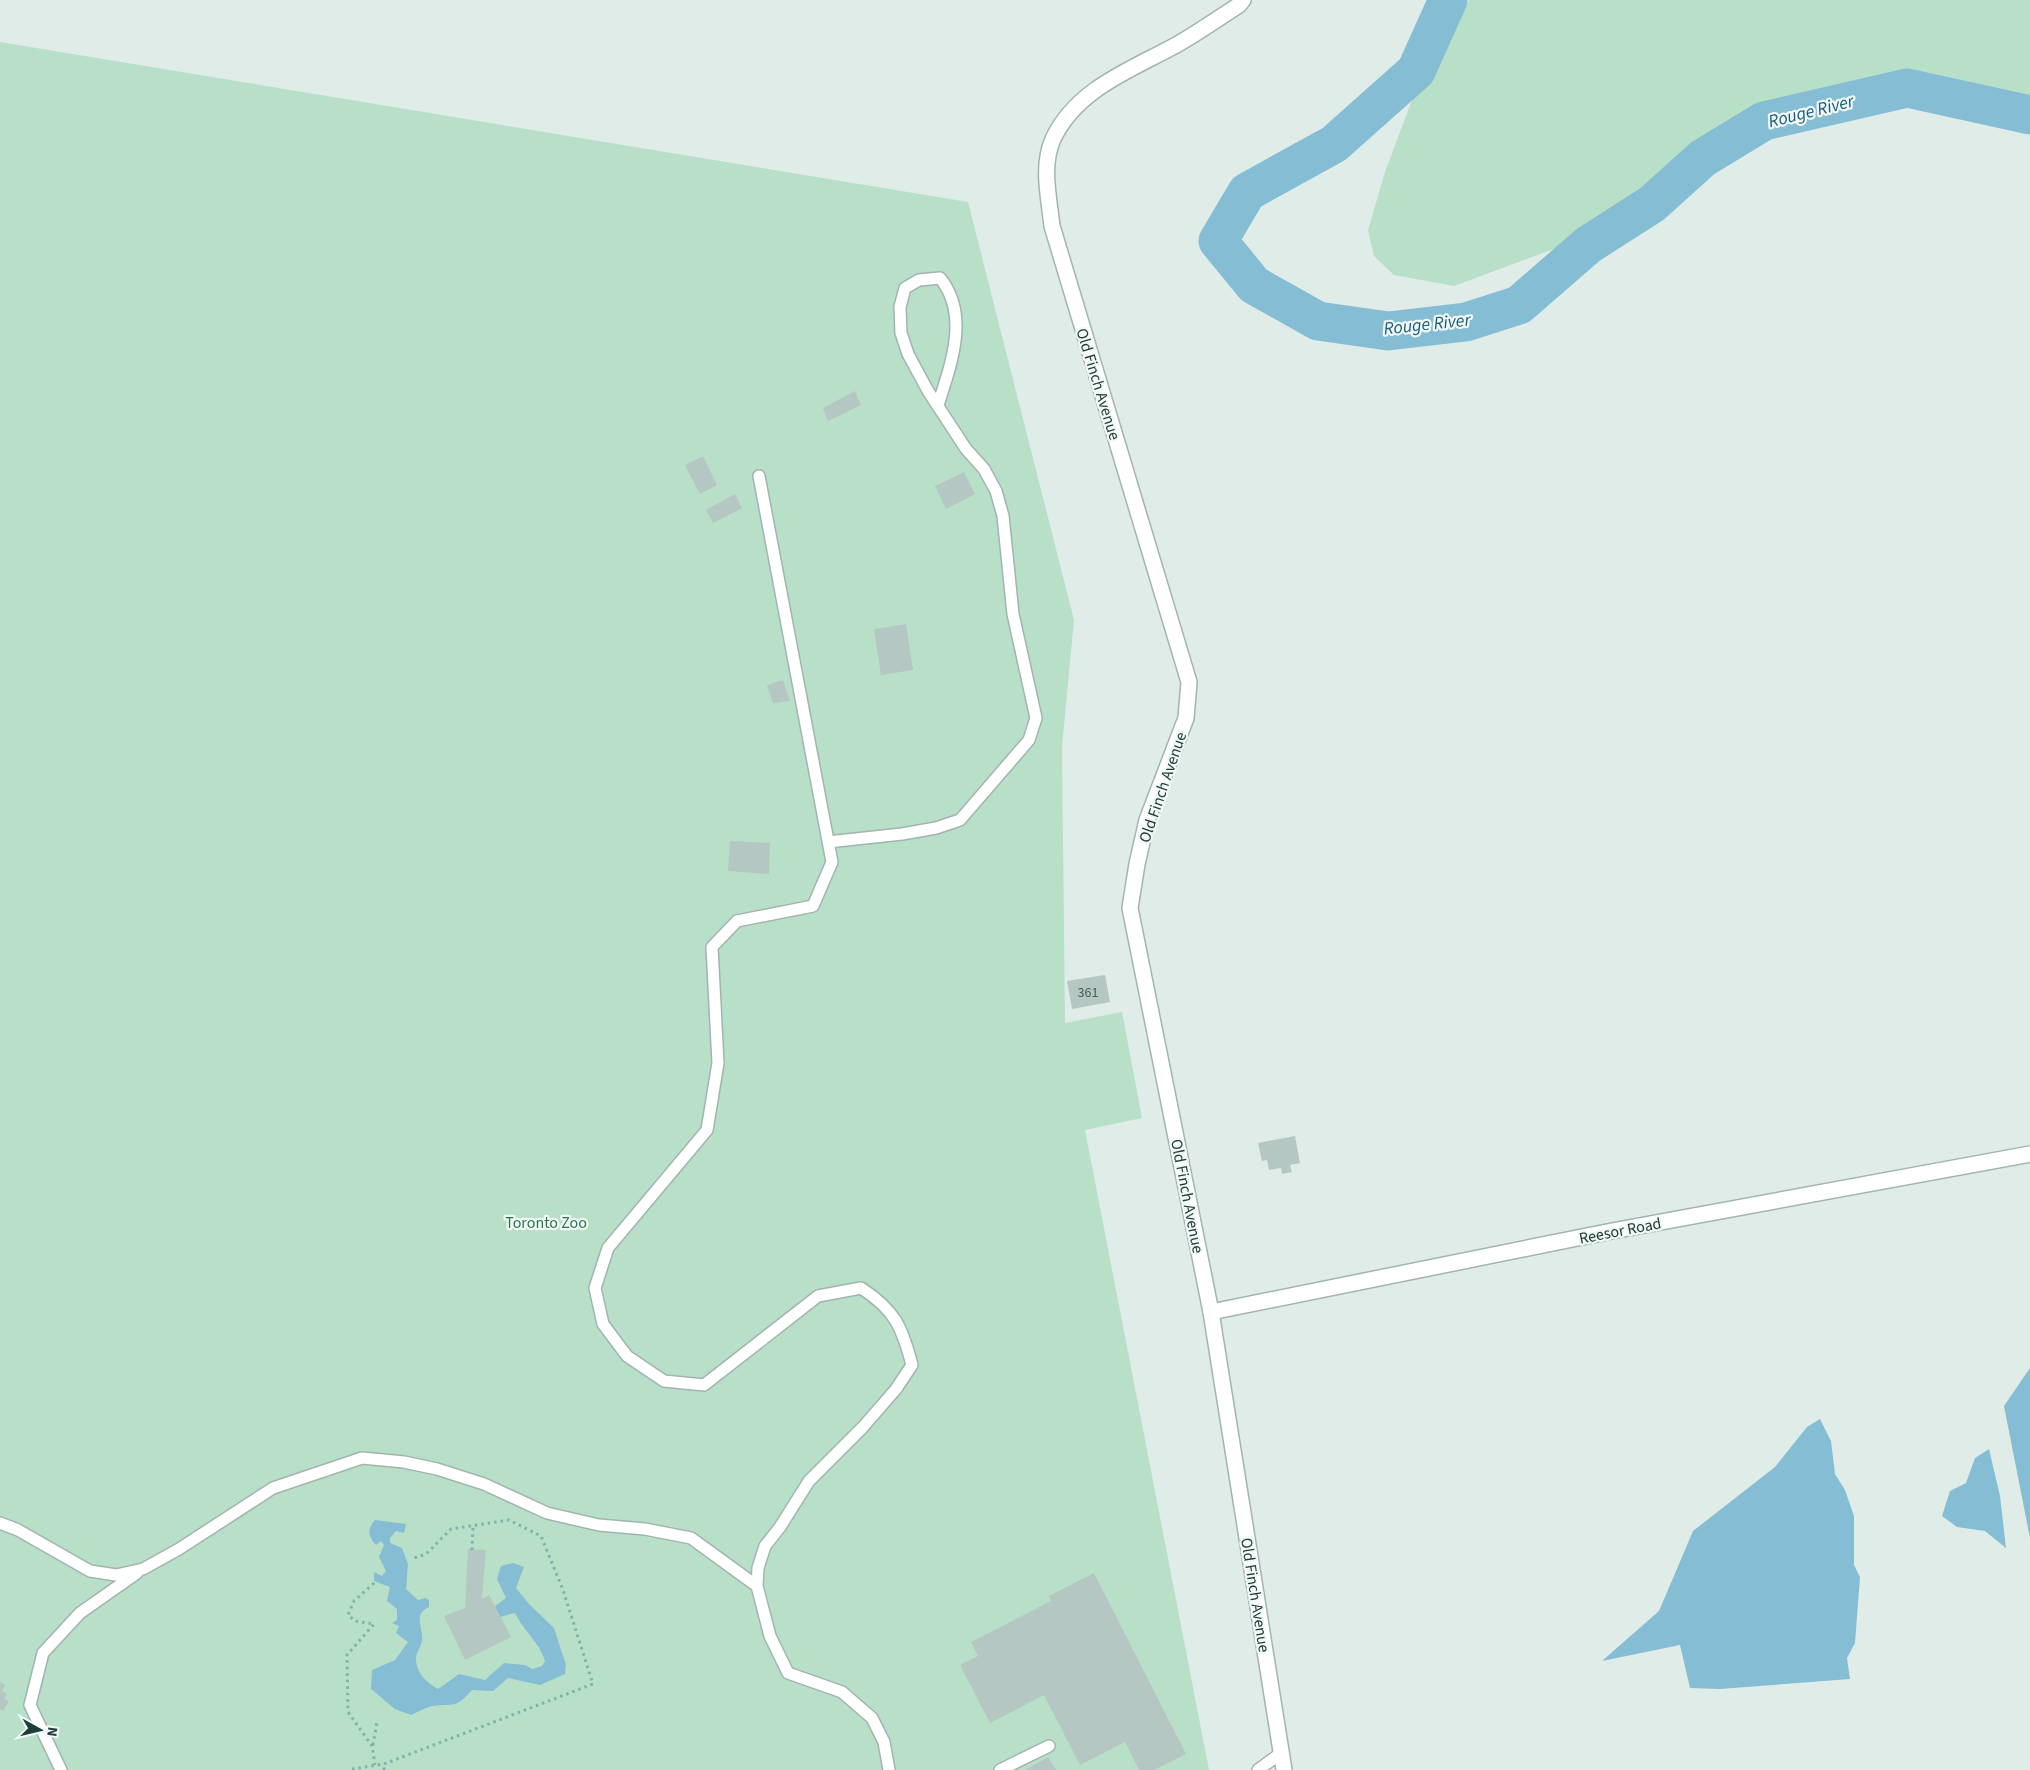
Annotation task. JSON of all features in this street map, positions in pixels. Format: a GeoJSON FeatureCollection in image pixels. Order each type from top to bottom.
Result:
{"type":"FeatureCollection","features":[{"type":"Feature","properties":{"kind":"street","name":"Old Finch Avenue"},"geometry":{"type":"LineString","coordinates":[[1243,0],[1239,5],[1178,44],[1113,77],[1075,108],[1053,140],[1046,173],[1052,226],[1189,682],[1186,718],[1147,820],[1130,908],[1210,1312],[1284,1770]]}},
{"type":"Feature","properties":{"kind":"street","name":"Reesor Road"},"geometry":{"type":"LineString","coordinates":[[1210,1312],[1612,1231],[2030,1154]]}},
{"type":"Feature","properties":{"kind":"lane"},"geometry":{"type":"LineString","coordinates":[[828,842],[936,828],[960,820],[1029,740],[1036,718],[1013,614],[1003,516],[998,500],[984,468],[966,449],[938,405],[908,354],[901,333],[900,307],[905,288],[919,280],[940,278],[951,292],[957,329],[952,363],[938,405]]}},
{"type":"Feature","properties":{"kind":"lane"},"geometry":{"type":"LineString","coordinates":[[759,476],[832,862],[813,906],[737,920],[712,947],[718,1063],[707,1130],[608,1248],[595,1288],[603,1324],[627,1356],[664,1381],[704,1385],[818,1296],[861,1288],[883,1302],[904,1333],[912,1365],[896,1389],[863,1427],[809,1481],[780,1527],[765,1546],[758,1568],[757,1586],[770,1636],[788,1673],[842,1692],[872,1718],[884,1742],[889,1770]]}},
{"type":"Feature","properties":{"kind":"lane"},"geometry":{"type":"LineString","coordinates":[[61,1770],[30,1705],[42,1654],[80,1613],[143,1569],[179,1549],[273,1488],[362,1458],[404,1462],[437,1468],[484,1484],[547,1513],[599,1525],[645,1529],[691,1538],[757,1586]]}},
{"type":"Feature","properties":{"kind":"lane"},"geometry":{"type":"LineString","coordinates":[[0,1523],[18,1530],[90,1571],[116,1575],[143,1569]]}},
{"type":"Feature","properties":{"kind":"lane"},"geometry":{"type":"LineString","coordinates":[[1000,1770],[1050,1746]]}},
{"type":"Feature","properties":{"kind":"lane"},"geometry":{"type":"LineString","coordinates":[[1258,1770],[1281,1753]]}},
{"type":"Feature","properties":{"kind":"path"},"geometry":{"type":"LineString","coordinates":[[352,1769],[384,1764],[592,1684],[563,1590],[542,1536],[509,1520],[451,1529],[426,1554],[414,1558]]}},
{"type":"Feature","properties":{"kind":"path"},"geometry":{"type":"LineString","coordinates":[[472,1550],[473,1527]]}},
{"type":"Feature","properties":{"kind":"path"},"geometry":{"type":"LineString","coordinates":[[374,1583],[354,1601],[348,1615],[355,1621],[374,1624],[347,1655],[348,1712],[372,1746],[376,1765]]}},
{"type":"Feature","properties":{"kind":"path"},"geometry":{"type":"LineString","coordinates":[[372,1746],[377,1722]]}},
{"type":"Feature","properties":{"kind":"path"},"geometry":{"type":"LineString","coordinates":[[384,1764],[384,1770]]}},
{"type":"Feature","properties":{"kind":"green space"},"geometry":{"type":"Polygon","coordinates":[[[1469,0],[2030,0],[2030,104],[1900,77],[1784,111],[1559,247],[1454,286],[1394,275],[1374,256],[1368,230],[1385,172],[1418,84],[1469,0]]]}},
{"type":"Feature","properties":{"kind":"green space","name":"Toronto Zoo"},"geometry":{"type":"Polygon","coordinates":[[[0,42],[968,202],[1074,620],[1062,747],[1065,1023],[1122,1012],[1142,1118],[1085,1130],[1209,1770],[0,1770],[0,42]]]}},
{"type":"Feature","properties":{"kind":"water"},"geometry":{"type":"Polygon","coordinates":[[[2030,1368],[2030,1538],[2004,1406],[2030,1368]]]}},
{"type":"Feature","properties":{"kind":"water"},"geometry":{"type":"Polygon","coordinates":[[[1820,1419],[1831,1441],[1835,1474],[1845,1490],[1854,1516],[1854,1565],[1860,1577],[1855,1643],[1847,1658],[1850,1679],[1720,1689],[1690,1688],[1680,1645],[1602,1661],[1659,1611],[1693,1531],[1775,1467],[1807,1427],[1820,1419]]]}},
{"type":"Feature","properties":{"kind":"water"},"geometry":{"type":"Polygon","coordinates":[[[1989,1449],[2000,1496],[2006,1548],[1985,1531],[1957,1527],[1942,1516],[1950,1491],[1966,1483],[1975,1458],[1989,1449]]]}},
{"type":"Feature","properties":{"kind":"water"},"geometry":{"type":"Polygon","coordinates":[[[375,1520],[406,1524],[404,1533],[396,1531],[390,1538],[390,1543],[402,1548],[408,1564],[406,1589],[418,1600],[425,1598],[429,1600],[429,1607],[424,1610],[420,1618],[422,1641],[417,1654],[416,1664],[420,1673],[430,1684],[438,1689],[459,1674],[485,1680],[504,1663],[525,1665],[532,1669],[542,1666],[545,1661],[543,1654],[515,1613],[500,1617],[495,1606],[506,1598],[497,1579],[501,1566],[513,1563],[524,1567],[516,1588],[529,1604],[554,1628],[566,1665],[565,1674],[540,1685],[508,1678],[493,1691],[472,1690],[458,1703],[425,1708],[411,1715],[395,1709],[371,1689],[372,1670],[395,1660],[408,1642],[396,1633],[399,1626],[392,1623],[397,1620],[397,1609],[387,1601],[390,1587],[374,1581],[374,1572],[382,1576],[386,1571],[379,1557],[384,1545],[381,1541],[376,1545],[370,1536],[370,1529],[375,1520]]]}},
{"type":"Feature","properties":{"kind":"building"},"geometry":{"type":"Polygon","coordinates":[[[855,391],[861,405],[828,421],[823,408],[855,391]]]}},
{"type":"Feature","properties":{"kind":"building"},"geometry":{"type":"Polygon","coordinates":[[[703,456],[717,485],[700,494],[685,465],[703,456]]]}},
{"type":"Feature","properties":{"kind":"building"},"geometry":{"type":"Polygon","coordinates":[[[964,472],[975,494],[946,509],[935,486],[964,472]]]}},
{"type":"Feature","properties":{"kind":"building"},"geometry":{"type":"Polygon","coordinates":[[[735,494],[742,508],[713,523],[706,510],[735,494]]]}},
{"type":"Feature","properties":{"kind":"building"},"geometry":{"type":"Polygon","coordinates":[[[906,624],[913,670],[881,675],[874,629],[906,624]]]}},
{"type":"Feature","properties":{"kind":"building"},"geometry":{"type":"Polygon","coordinates":[[[783,680],[790,701],[773,703],[767,685],[783,680]]]}},
{"type":"Feature","properties":{"kind":"building"},"geometry":{"type":"Polygon","coordinates":[[[730,841],[770,843],[769,874],[728,871],[730,841]]]}},
{"type":"Feature","properties":{"kind":"building"},"geometry":{"type":"Polygon","coordinates":[[[1105,975],[1110,1002],[1072,1009],[1067,981],[1105,975]]]}},
{"type":"Feature","properties":{"kind":"building"},"geometry":{"type":"Polygon","coordinates":[[[1295,1136],[1300,1163],[1290,1165],[1292,1172],[1282,1174],[1281,1168],[1269,1170],[1267,1160],[1262,1161],[1258,1143],[1295,1136]]]}},
{"type":"Feature","properties":{"kind":"building"},"geometry":{"type":"Polygon","coordinates":[[[468,1549],[486,1550],[482,1599],[489,1595],[511,1637],[465,1660],[444,1616],[465,1608],[468,1549]]]}},
{"type":"Feature","properties":{"kind":"building"},"geometry":{"type":"Polygon","coordinates":[[[1094,1573],[1186,1754],[1154,1770],[1139,1770],[1125,1742],[1080,1765],[1044,1695],[990,1723],[960,1665],[978,1656],[971,1642],[1051,1601],[1049,1596],[1094,1573]]]}},
{"type":"Feature","properties":{"kind":"building"},"geometry":{"type":"Polygon","coordinates":[[[0,1682],[5,1685],[2,1691],[7,1694],[4,1699],[9,1701],[3,1711],[0,1709],[0,1682]]]}},
{"type":"Feature","properties":{"kind":"building"},"geometry":{"type":"Polygon","coordinates":[[[1048,1757],[1056,1770],[1025,1770],[1048,1757]]]}},
{"type":"Feature","properties":{"kind":"waterway","name":"Rouge River"},"geometry":{"type":"LineString","coordinates":[[1448,0],[1416,71],[1334,144],[1247,192],[1218,241],[1254,285],[1318,321],[1388,331],[1466,322],[1519,305],[1588,245],[1652,204],[1703,158],[1764,121],[1907,88],[2030,115]]}}]}
